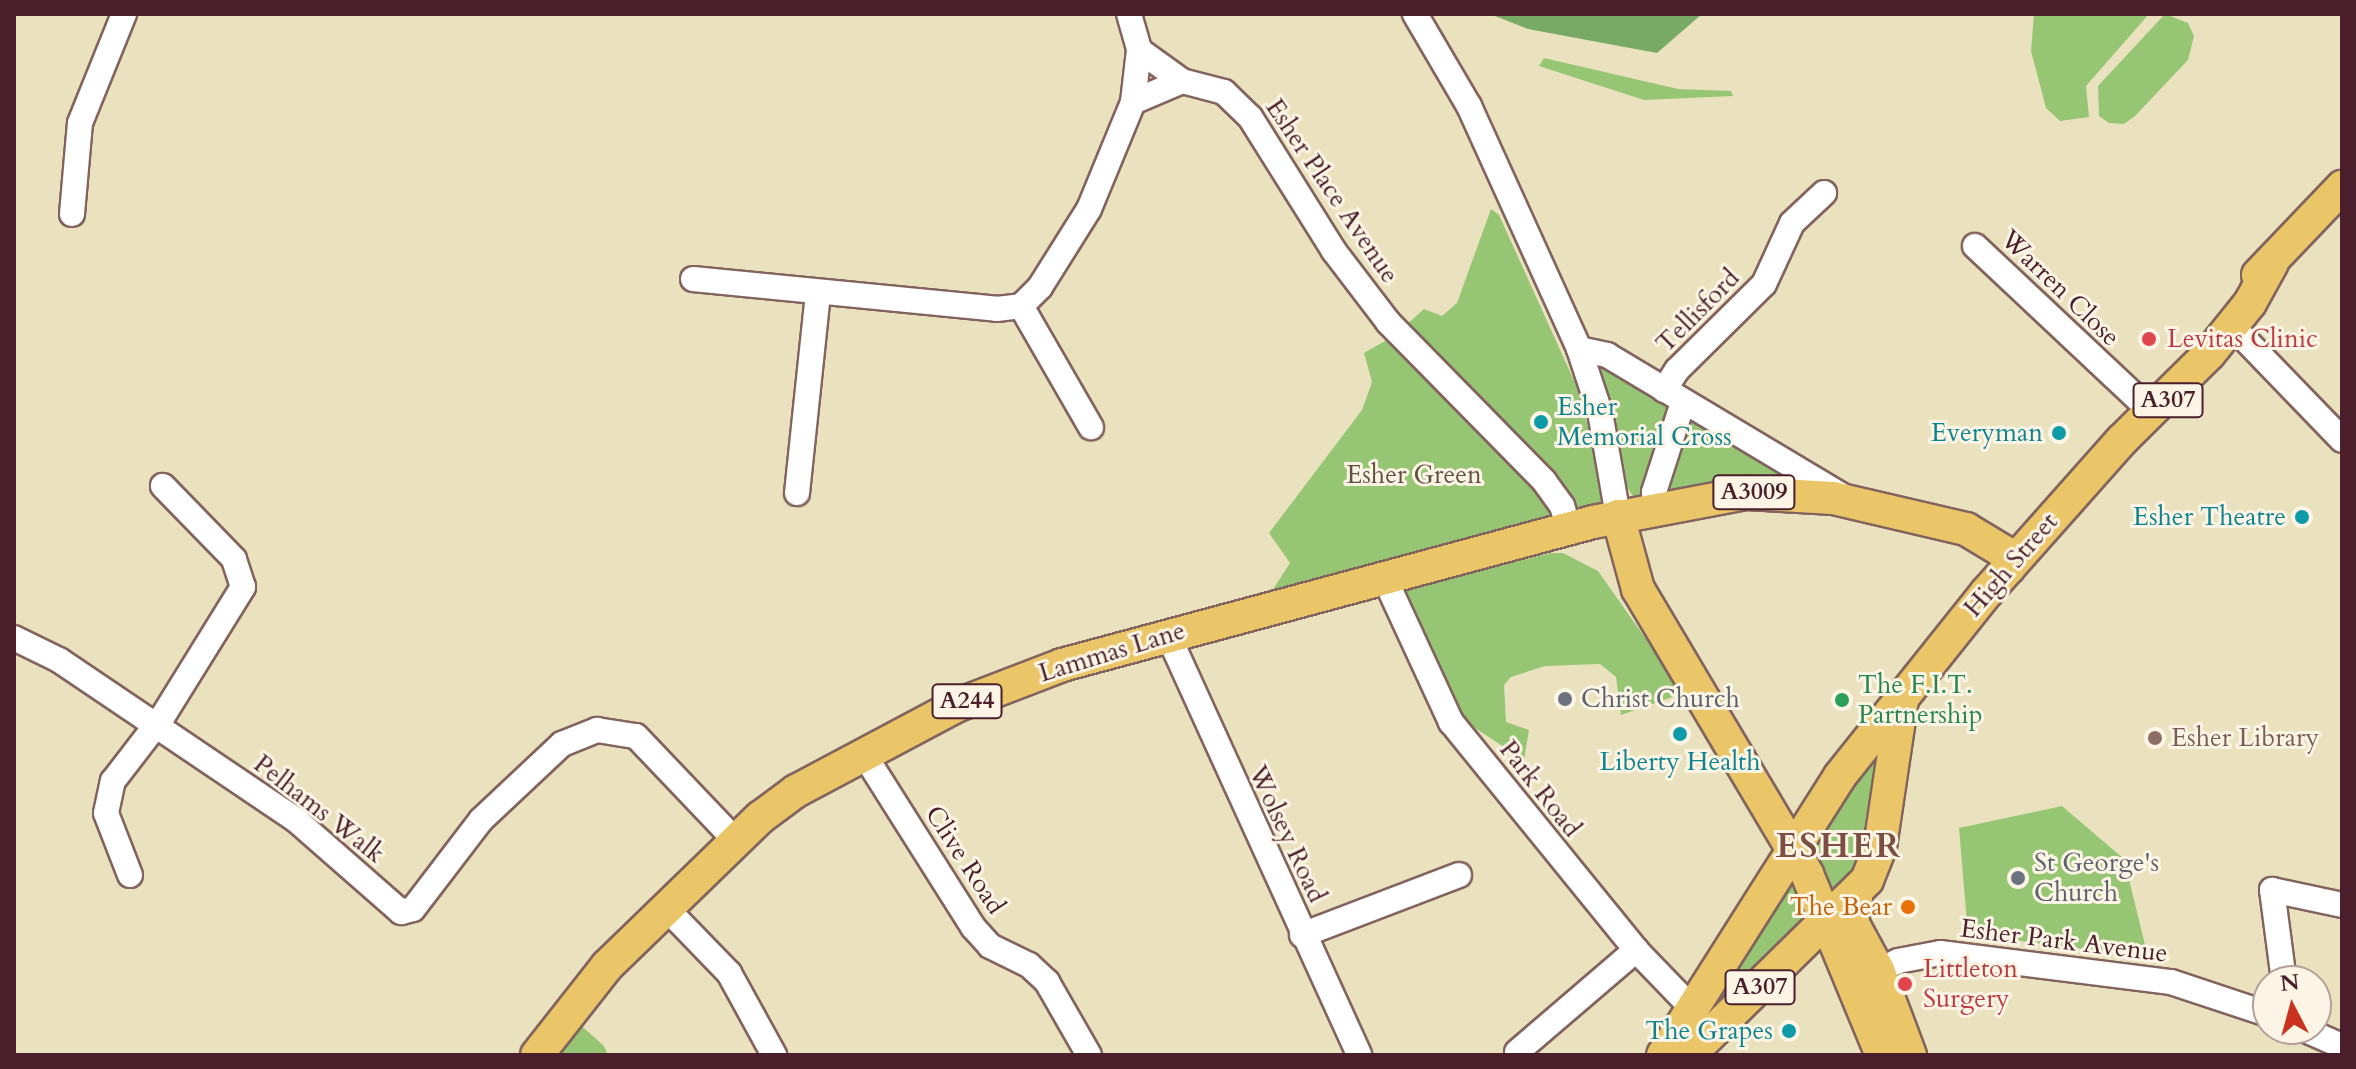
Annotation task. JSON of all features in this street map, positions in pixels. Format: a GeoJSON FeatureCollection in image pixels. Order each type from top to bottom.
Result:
{"type":"FeatureCollection","features":[{"type":"Feature","properties":{"kind":"main road","name":"A307"},"geometry":{"type":"LineString","coordinates":[[2225,320],[2342,187]]}},
{"type":"Feature","properties":{"kind":"main road","name":"High Street"},"geometry":{"type":"LineString","coordinates":[[2122,440],[2142,403],[2225,320]]}},
{"type":"Feature","properties":{"kind":"main road","name":"High Street"},"geometry":{"type":"LineString","coordinates":[[1663,1055],[1792,846],[1904,693],[2122,440],[2177,391],[2225,320]]}},
{"type":"Feature","properties":{"kind":"main road","name":"A3009"},"geometry":{"type":"LineString","coordinates":[[1618,516],[1778,491],[1854,503],[1966,529],[2042,530]]}},
{"type":"Feature","properties":{"kind":"main road"},"geometry":{"type":"LineString","coordinates":[[1632,569],[1638,541],[1655,509]]}},
{"type":"Feature","properties":{"kind":"main road","name":"Lammas Lane"},"geometry":{"type":"LineString","coordinates":[[537,1055],[607,966],[736,841],[796,791],[958,705],[1013,682],[1168,635],[1618,516]]}},
{"type":"Feature","properties":{"kind":"main road"},"geometry":{"type":"LineString","coordinates":[[1618,516],[1632,569],[1658,628],[1792,846],[1830,919],[1910,1055]]}},
{"type":"Feature","properties":{"kind":"main road","name":"A3009"},"geometry":{"type":"LineString","coordinates":[[1966,529],[2006,553],[2009,568]]}},
{"type":"Feature","properties":{"kind":"main road"},"geometry":{"type":"LineString","coordinates":[[1570,531],[1602,543],[1632,569]]}},
{"type":"Feature","properties":{"kind":"main road","name":"A307"},"geometry":{"type":"LineString","coordinates":[[1689,1055],[1859,892],[1880,847],[1904,693]]}},
{"type":"Feature","properties":{"kind":"main road"},"geometry":{"type":"LineString","coordinates":[[1859,892],[1852,922],[1882,1055]]}},
{"type":"Feature","properties":{"kind":"street"},"geometry":{"type":"LineString","coordinates":[[72,214],[80,123],[124,14]]}},
{"type":"Feature","properties":{"kind":"street"},"geometry":{"type":"LineString","coordinates":[[693,279],[997,309],[1021,306],[1040,287],[1089,209],[1133,102],[1139,50],[1129,14]]}},
{"type":"Feature","properties":{"kind":"street"},"geometry":{"type":"LineString","coordinates":[[1415,14],[1469,106],[1579,349],[1600,412],[1618,516]]}},
{"type":"Feature","properties":{"kind":"street"},"geometry":{"type":"LineString","coordinates":[[1139,50],[1182,81]]}},
{"type":"Feature","properties":{"kind":"street"},"geometry":{"type":"LineString","coordinates":[[1133,102],[1182,81]]}},
{"type":"Feature","properties":{"kind":"street","name":"Esher Place Avenue"},"geometry":{"type":"LineString","coordinates":[[1182,81],[1224,92],[1240,105],[1334,251],[1388,322],[1544,481],[1562,506],[1570,531]]}},
{"type":"Feature","properties":{"kind":"street","name":"Tellisford"},"geometry":{"type":"LineString","coordinates":[[1674,396],[1677,370],[1764,284],[1792,223],[1824,193]]}},
{"type":"Feature","properties":{"kind":"street","name":"Warren Close"},"geometry":{"type":"LineString","coordinates":[[1975,246],[2142,403]]}},
{"type":"Feature","properties":{"kind":"street"},"geometry":{"type":"LineString","coordinates":[[797,493],[818,292]]}},
{"type":"Feature","properties":{"kind":"street"},"geometry":{"type":"LineString","coordinates":[[1021,306],[1091,427]]}},
{"type":"Feature","properties":{"kind":"street"},"geometry":{"type":"LineString","coordinates":[[2225,320],[2342,440]]}},
{"type":"Feature","properties":{"kind":"street"},"geometry":{"type":"LineString","coordinates":[[1579,349],[1607,355],[1854,503]]}},
{"type":"Feature","properties":{"kind":"street"},"geometry":{"type":"LineString","coordinates":[[1655,509],[1654,492],[1674,396]]}},
{"type":"Feature","properties":{"kind":"street"},"geometry":{"type":"LineString","coordinates":[[130,875],[106,813],[113,781],[155,724],[243,587],[234,559],[163,486]]}},
{"type":"Feature","properties":{"kind":"street","name":"Park Road"},"geometry":{"type":"LineString","coordinates":[[1384,577],[1451,722],[1636,950],[1693,1009]]}},
{"type":"Feature","properties":{"kind":"street","name":"Wolsey Road"},"geometry":{"type":"LineString","coordinates":[[1168,635],[1359,1055]]}},
{"type":"Feature","properties":{"kind":"street","name":"Pelhams Walk"},"geometry":{"type":"LineString","coordinates":[[14,638],[59,660],[296,820],[401,912],[413,909],[481,820],[562,744],[597,730],[636,736],[736,841]]}},
{"type":"Feature","properties":{"kind":"street","name":"Clive Road"},"geometry":{"type":"LineString","coordinates":[[865,756],[973,927],[990,946],[1029,965],[1047,982],[1089,1055]]}},
{"type":"Feature","properties":{"kind":"street"},"geometry":{"type":"LineString","coordinates":[[1302,935],[1459,875]]}},
{"type":"Feature","properties":{"kind":"street"},"geometry":{"type":"LineString","coordinates":[[2282,965],[2271,883],[2342,905]]}},
{"type":"Feature","properties":{"kind":"street"},"geometry":{"type":"LineString","coordinates":[[666,908],[729,973],[774,1055]]}},
{"type":"Feature","properties":{"kind":"street"},"geometry":{"type":"LineString","coordinates":[[1517,1052],[1636,950]]}},
{"type":"Feature","properties":{"kind":"street","name":"Esher Park Avenue"},"geometry":{"type":"LineString","coordinates":[[1866,976],[1940,953],[2171,982],[2252,1009]]}},
{"type":"Feature","properties":{"kind":"green space"},"geometry":{"type":"Polygon","coordinates":[[[1490,14],[1702,14],[1657,53],[1528,29],[1490,14]]]}},
{"type":"Feature","properties":{"kind":"green space"},"geometry":{"type":"Polygon","coordinates":[[[2034,14],[2149,14],[2086,86],[2089,117],[2060,121],[2046,108],[2031,51],[2034,14]]]}},
{"type":"Feature","properties":{"kind":"green space"},"geometry":{"type":"Polygon","coordinates":[[[2165,14],[2188,23],[2194,36],[2188,60],[2135,116],[2124,124],[2109,123],[2099,116],[2098,86],[2165,14]]]}},
{"type":"Feature","properties":{"kind":"green space"},"geometry":{"type":"Polygon","coordinates":[[[1544,58],[1678,89],[1731,91],[1733,96],[1644,100],[1539,66],[1544,58]]]}},
{"type":"Feature","properties":{"kind":"green space","name":"Esher Green"},"geometry":{"type":"Polygon","coordinates":[[[1491,209],[1499,215],[1576,385],[1606,488],[1600,508],[1576,511],[1404,327],[1424,309],[1442,316],[1457,303],[1491,209]]]}},
{"type":"Feature","properties":{"kind":"green space","name":"Esher Green"},"geometry":{"type":"Polygon","coordinates":[[[1392,337],[1548,498],[1552,515],[1549,522],[1270,594],[1290,563],[1269,533],[1362,410],[1372,382],[1364,353],[1392,337]]]}},
{"type":"Feature","properties":{"kind":"green space"},"geometry":{"type":"Polygon","coordinates":[[[1598,360],[1672,407],[1648,496],[1634,498],[1626,485],[1598,360]]]}},
{"type":"Feature","properties":{"kind":"green space"},"geometry":{"type":"Polygon","coordinates":[[[1691,414],[1827,490],[1663,499],[1691,414]]]}},
{"type":"Feature","properties":{"kind":"green space"},"geometry":{"type":"Polygon","coordinates":[[[1551,553],[1563,553],[1598,571],[1684,693],[1621,715],[1616,677],[1600,664],[1545,666],[1511,677],[1504,685],[1506,722],[1529,730],[1524,760],[1455,715],[1401,591],[1551,553]]]}},
{"type":"Feature","properties":{"kind":"green space"},"geometry":{"type":"Polygon","coordinates":[[[1877,754],[1868,833],[1858,865],[1840,888],[1833,888],[1811,854],[1811,844],[1870,756],[1877,754]]]}},
{"type":"Feature","properties":{"kind":"green space"},"geometry":{"type":"Polygon","coordinates":[[[2062,806],[2124,859],[2147,953],[2143,957],[1968,934],[1959,828],[2062,806]]]}},
{"type":"Feature","properties":{"kind":"green space"},"geometry":{"type":"Polygon","coordinates":[[[1791,882],[1811,920],[1688,1032],[1791,882]]]}},
{"type":"Feature","properties":{"kind":"green space"},"geometry":{"type":"Polygon","coordinates":[[[577,1022],[604,1046],[608,1055],[555,1055],[577,1022]]]}},
{"type":"Feature","properties":{"kind":"place","name":"Levitas Clinic"},"geometry":{"type":"Point","coordinates":[2149,339]}},
{"type":"Feature","properties":{"kind":"place","name":"Esher Memorial Cross"},"geometry":{"type":"Point","coordinates":[1541,422]}},
{"type":"Feature","properties":{"kind":"place","name":"Everyman"},"geometry":{"type":"Point","coordinates":[2059,433]}},
{"type":"Feature","properties":{"kind":"place","name":"Esher Theatre"},"geometry":{"type":"Point","coordinates":[2302,517]}},
{"type":"Feature","properties":{"kind":"place","name":"Christ Church"},"geometry":{"type":"Point","coordinates":[1565,699]}},
{"type":"Feature","properties":{"kind":"place","name":"The F.I.T. Partnership"},"geometry":{"type":"Point","coordinates":[1842,700]}},
{"type":"Feature","properties":{"kind":"place","name":"Liberty Health"},"geometry":{"type":"Point","coordinates":[1680,734]}},
{"type":"Feature","properties":{"kind":"place","name":"Esher Library"},"geometry":{"type":"Point","coordinates":[2155,738]}},
{"type":"Feature","properties":{"kind":"place","name":"St George's Church"},"geometry":{"type":"Point","coordinates":[2018,878]}},
{"type":"Feature","properties":{"kind":"place","name":"The Bear"},"geometry":{"type":"Point","coordinates":[1908,907]}},
{"type":"Feature","properties":{"kind":"place","name":"Littleton Surgery"},"geometry":{"type":"Point","coordinates":[1905,984]}},
{"type":"Feature","properties":{"kind":"place","name":"The Grapes"},"geometry":{"type":"Point","coordinates":[1789,1031]}},
{"type":"Feature","properties":{"kind":"district","name":"ESHER"},"geometry":{"type":"Point","coordinates":[1839,847]}}]}
